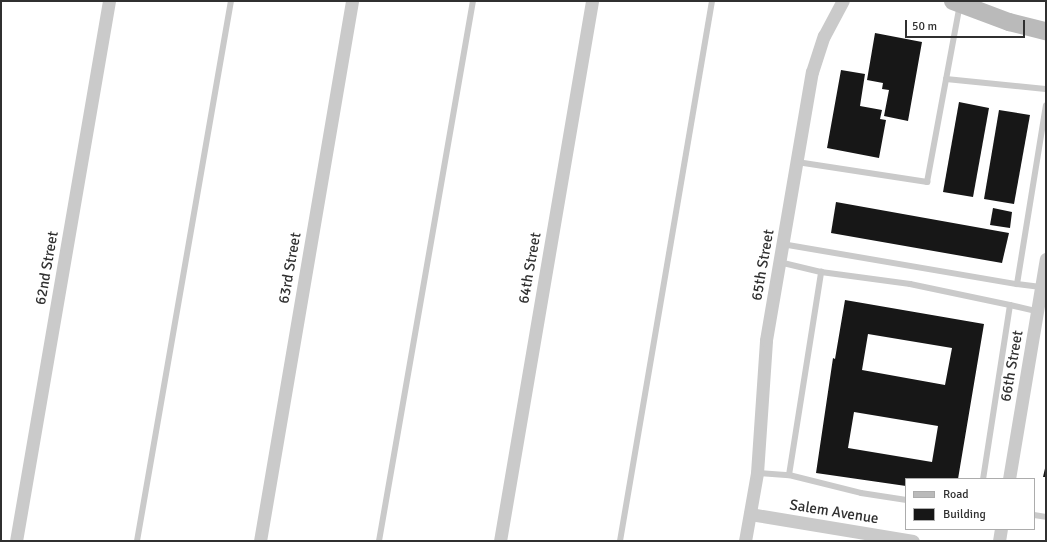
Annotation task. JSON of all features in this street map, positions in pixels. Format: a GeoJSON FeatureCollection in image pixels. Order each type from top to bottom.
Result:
{"type":"FeatureCollection","features":[{"type":"Feature","properties":{"kind":"main road"},"geometry":{"type":"LineString","coordinates":[[957,2],[1008,22],[1046,31]]}},
{"type":"Feature","properties":{"kind":"street","name":"62nd Street"},"geometry":{"type":"LineString","coordinates":[[16,541],[108,1]]}},
{"type":"Feature","properties":{"kind":"street","name":"63rd Street"},"geometry":{"type":"LineString","coordinates":[[260,541],[352,1]]}},
{"type":"Feature","properties":{"kind":"street","name":"64th Street"},"geometry":{"type":"LineString","coordinates":[[500,541],[592,1]]}},
{"type":"Feature","properties":{"kind":"street","name":"65th Street"},"geometry":{"type":"LineString","coordinates":[[745,541],[757,473],[766,340],[812,72],[824,36],[843,1]]}},
{"type":"Feature","properties":{"kind":"street","name":"66th Street"},"geometry":{"type":"LineString","coordinates":[[1009,478],[1037,310],[1044,288],[1046,259]]}},
{"type":"Feature","properties":{"kind":"street","name":"Salem Avenue"},"geometry":{"type":"LineString","coordinates":[[750,514],[867,537],[913,541]]}},
{"type":"Feature","properties":{"kind":"street"},"geometry":{"type":"LineString","coordinates":[[998,541],[1000,530]]}},
{"type":"Feature","properties":{"kind":"lane"},"geometry":{"type":"LineString","coordinates":[[137,541],[231,1]]}},
{"type":"Feature","properties":{"kind":"lane"},"geometry":{"type":"LineString","coordinates":[[379,541],[473,1]]}},
{"type":"Feature","properties":{"kind":"lane"},"geometry":{"type":"LineString","coordinates":[[620,541],[712,1]]}},
{"type":"Feature","properties":{"kind":"lane"},"geometry":{"type":"LineString","coordinates":[[797,162],[927,182],[946,79],[957,2]]}},
{"type":"Feature","properties":{"kind":"lane"},"geometry":{"type":"LineString","coordinates":[[946,79],[1046,89]]}},
{"type":"Feature","properties":{"kind":"lane"},"geometry":{"type":"LineString","coordinates":[[1017,284],[1046,105]]}},
{"type":"Feature","properties":{"kind":"lane"},"geometry":{"type":"LineString","coordinates":[[782,244],[1044,288]]}},
{"type":"Feature","properties":{"kind":"lane"},"geometry":{"type":"LineString","coordinates":[[779,262],[821,272],[910,284],[1037,310]]}},
{"type":"Feature","properties":{"kind":"lane"},"geometry":{"type":"LineString","coordinates":[[789,475],[821,272]]}},
{"type":"Feature","properties":{"kind":"lane"},"geometry":{"type":"LineString","coordinates":[[983,478],[1010,305]]}},
{"type":"Feature","properties":{"kind":"lane"},"geometry":{"type":"LineString","coordinates":[[757,473],[789,475],[861,493],[905,500]]}},
{"type":"Feature","properties":{"kind":"lane"},"geometry":{"type":"LineString","coordinates":[[1035,515],[1046,518]]}},
{"type":"Feature","properties":{"kind":"building"},"geometry":{"type":"Polygon","coordinates":[[[875,33],[922,42],[908,121],[884,116],[889,90],[882,89],[883,83],[867,80],[875,33]]]}},
{"type":"Feature","properties":{"kind":"building"},"geometry":{"type":"Polygon","coordinates":[[[841,70],[865,74],[860,106],[882,110],[880,119],[886,120],[879,158],[827,148],[841,70]]]}},
{"type":"Feature","properties":{"kind":"building"},"geometry":{"type":"Polygon","coordinates":[[[959,102],[989,108],[973,197],[943,192],[959,102]]]}},
{"type":"Feature","properties":{"kind":"building"},"geometry":{"type":"Polygon","coordinates":[[[999,110],[1030,115],[1014,204],[984,199],[999,110]]]}},
{"type":"Feature","properties":{"kind":"building"},"geometry":{"type":"Polygon","coordinates":[[[836,202],[1009,233],[1002,263],[831,233],[836,202]]]}},
{"type":"Feature","properties":{"kind":"building"},"geometry":{"type":"Polygon","coordinates":[[[993,208],[1012,212],[1010,228],[990,225],[993,208]]]}},
{"type":"Feature","properties":{"kind":"building"},"geometry":{"type":"Polygon","coordinates":[[[845,300],[984,324],[958,478],[905,478],[905,486],[816,473],[833,358],[835,359],[845,300]],[[868,334],[862,370],[945,385],[952,348],[868,334]],[[854,412],[848,448],[932,462],[938,426],[854,412]]]}},
{"type":"Feature","properties":{"kind":"building"},"geometry":{"type":"Polygon","coordinates":[[[1046,464],[1046,477],[1043,477],[1046,464]]]}}]}
